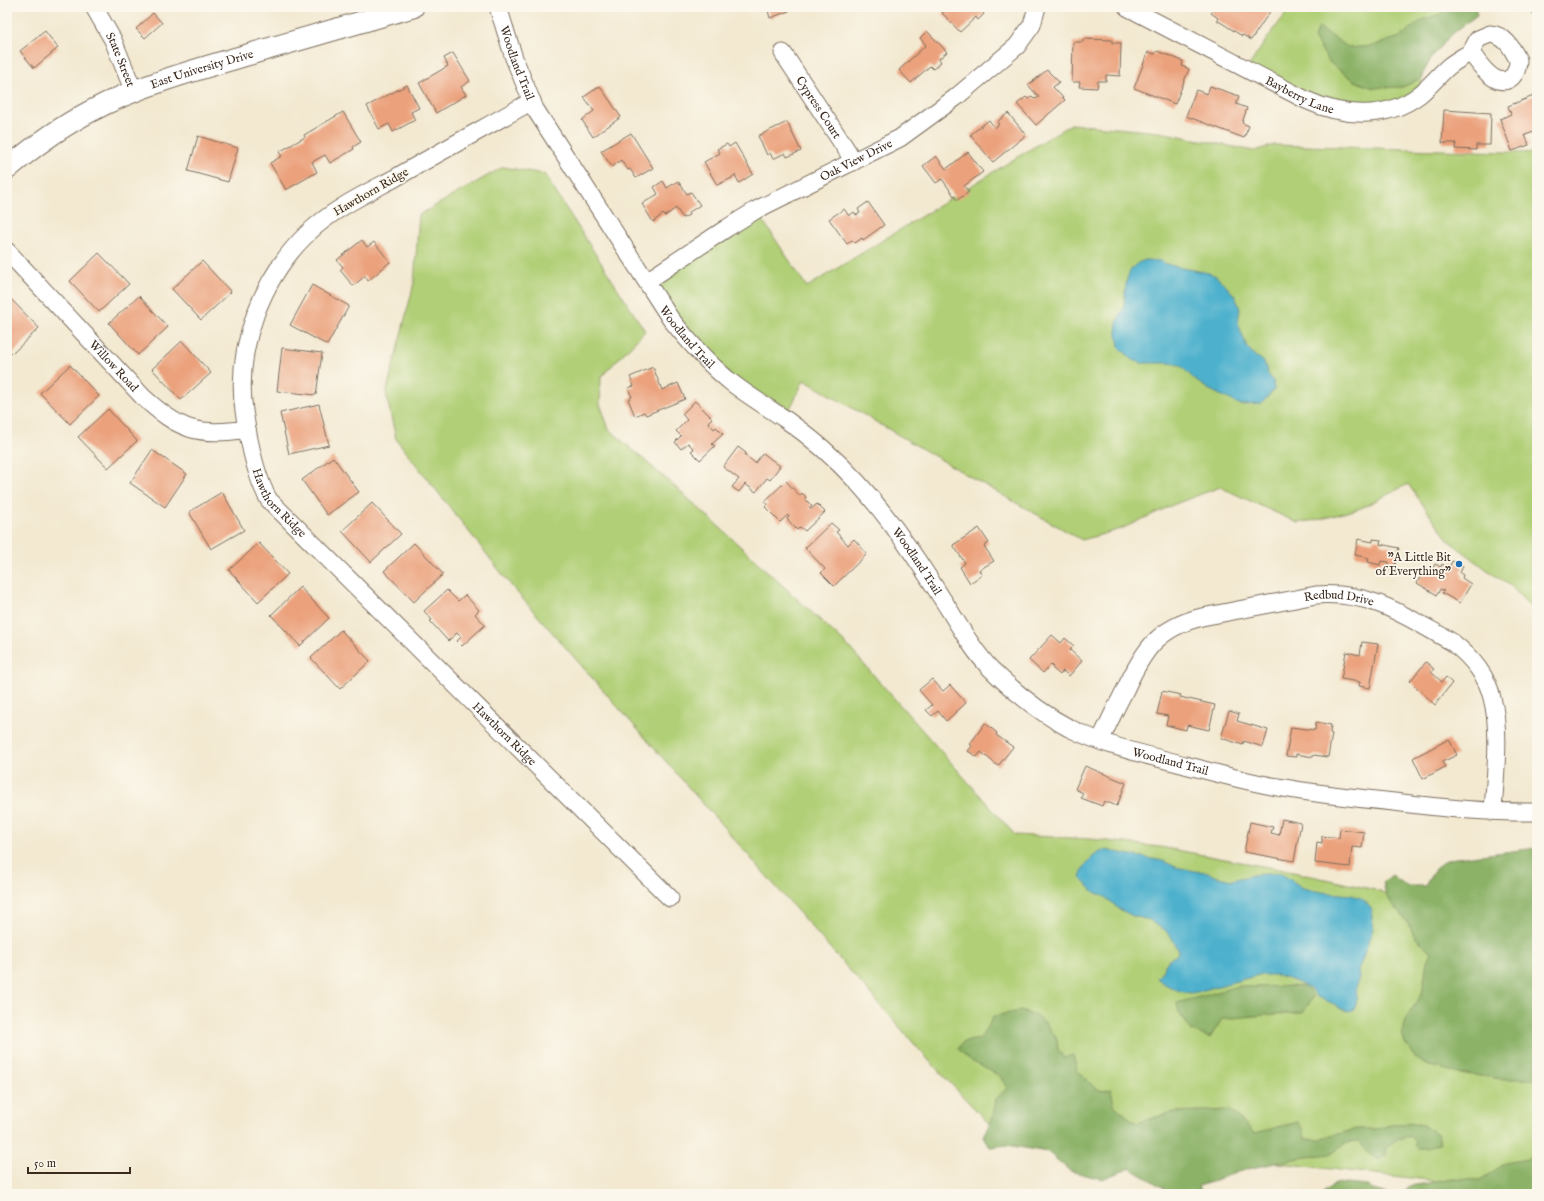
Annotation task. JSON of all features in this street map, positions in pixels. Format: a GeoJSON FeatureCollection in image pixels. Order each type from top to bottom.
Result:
{"type":"FeatureCollection","features":[{"type":"Feature","properties":{"kind":"main road","name":"East University Drive"},"geometry":{"type":"LineString","coordinates":[[7,169],[32,148],[72,121],[92,110],[134,92],[199,69],[413,7]]}},
{"type":"Feature","properties":{"kind":"street","name":"State Street"},"geometry":{"type":"LineString","coordinates":[[94,7],[113,40],[134,92]]}},
{"type":"Feature","properties":{"kind":"street","name":"Woodland Trail"},"geometry":{"type":"LineString","coordinates":[[498,7],[514,58],[535,110],[670,318],[713,367],[747,395],[785,419],[822,448],[861,486],[896,530],[919,563],[970,643],[987,664],[1010,687],[1038,709],[1069,728],[1100,741],[1132,751],[1243,780],[1311,793],[1428,806],[1493,811],[1537,812]]}},
{"type":"Feature","properties":{"kind":"street","name":"Oak View Drive"},"geometry":{"type":"LineString","coordinates":[[647,281],[756,210],[900,138],[955,98],[1017,46],[1032,26],[1037,7]]}},
{"type":"Feature","properties":{"kind":"street","name":"Bayberry Lane"},"geometry":{"type":"LineString","coordinates":[[1127,7],[1316,105],[1337,111],[1358,114],[1378,113],[1406,104],[1420,94],[1450,66],[1471,52]]}},
{"type":"Feature","properties":{"kind":"street","name":"Cypress Court"},"geometry":{"type":"LineString","coordinates":[[783,53],[853,162]]}},
{"type":"Feature","properties":{"kind":"street","name":"Hawthorn Ridge"},"geometry":{"type":"LineString","coordinates":[[532,101],[338,209],[313,228],[298,244],[279,268],[268,288],[258,309],[248,337],[243,365],[242,392],[247,429],[263,491],[269,500],[670,898]]}},
{"type":"Feature","properties":{"kind":"street","name":"Willow Road"},"geometry":{"type":"LineString","coordinates":[[7,251],[159,412],[179,425],[192,430],[211,432],[247,429]]}},
{"type":"Feature","properties":{"kind":"street","name":"Redbud Drive"},"geometry":{"type":"LineString","coordinates":[[1100,741],[1138,663],[1152,644],[1170,630],[1202,616],[1316,595],[1329,594],[1355,596],[1368,599],[1393,609],[1452,642],[1475,663],[1486,681],[1492,698],[1495,716],[1496,736],[1493,811]]}},
{"type":"Feature","properties":{"kind":"green space"},"geometry":{"type":"Polygon","coordinates":[[[1291,7],[1454,7],[1425,52],[1420,94],[1358,114],[1247,69],[1266,40],[1291,7]]]}},
{"type":"Feature","properties":{"kind":"green space"},"geometry":{"type":"Polygon","coordinates":[[[1448,7],[1475,7],[1477,15],[1452,34],[1432,57],[1420,79],[1403,87],[1373,88],[1355,81],[1330,63],[1314,38],[1319,27],[1349,48],[1372,46],[1400,37],[1422,20],[1441,14],[1448,7]]]}},
{"type":"Feature","properties":{"kind":"green space"},"geometry":{"type":"Polygon","coordinates":[[[1071,124],[1160,132],[1254,151],[1274,145],[1537,153],[1537,614],[1512,587],[1449,541],[1408,484],[1361,508],[1322,519],[1298,523],[1220,487],[1175,504],[1121,529],[1082,540],[804,380],[785,419],[747,395],[647,281],[756,210],[807,287],[1071,124]]]}},
{"type":"Feature","properties":{"kind":"green space"},"geometry":{"type":"Polygon","coordinates":[[[503,167],[544,174],[645,331],[601,377],[600,404],[609,429],[690,500],[846,644],[1015,835],[1090,839],[1160,847],[1284,870],[1380,891],[1443,927],[1537,949],[1537,1194],[1476,1194],[1428,1180],[996,1131],[932,1064],[514,589],[396,439],[386,394],[414,283],[419,215],[503,167]]]}},
{"type":"Feature","properties":{"kind":"green space"},"geometry":{"type":"Polygon","coordinates":[[[1537,848],[1537,1079],[1501,1079],[1459,1073],[1426,1065],[1416,1058],[1405,1043],[1402,1033],[1405,1020],[1422,994],[1427,961],[1431,952],[1414,936],[1409,924],[1386,896],[1383,882],[1392,875],[1407,886],[1425,886],[1435,869],[1448,859],[1537,848]]]}},
{"type":"Feature","properties":{"kind":"green space"},"geometry":{"type":"Polygon","coordinates":[[[1239,986],[1305,986],[1313,997],[1303,1013],[1222,1019],[1210,1038],[1192,1031],[1179,1013],[1177,1003],[1239,986]]]}},
{"type":"Feature","properties":{"kind":"green space"},"geometry":{"type":"Polygon","coordinates":[[[1020,1011],[1034,1015],[1046,1024],[1057,1039],[1058,1050],[1064,1058],[1073,1055],[1077,1070],[1094,1087],[1102,1091],[1111,1089],[1114,1105],[1137,1123],[1173,1112],[1230,1110],[1255,1133],[1298,1122],[1304,1130],[1305,1139],[1321,1139],[1356,1129],[1377,1129],[1395,1124],[1419,1123],[1438,1135],[1440,1144],[1427,1148],[1418,1148],[1415,1145],[1416,1142],[1410,1136],[1397,1139],[1386,1148],[1386,1155],[1380,1160],[1372,1156],[1358,1142],[1345,1143],[1330,1154],[1300,1158],[1237,1171],[1215,1181],[1198,1186],[1202,1194],[1166,1194],[1162,1187],[1130,1168],[1102,1179],[1070,1171],[1048,1152],[1007,1145],[990,1147],[983,1136],[993,1117],[996,1099],[1007,1088],[1000,1076],[970,1060],[958,1049],[963,1042],[980,1039],[994,1016],[1020,1011]]]}},
{"type":"Feature","properties":{"kind":"green space"},"geometry":{"type":"Polygon","coordinates":[[[1537,1157],[1537,1194],[1399,1194],[1410,1186],[1453,1179],[1480,1180],[1506,1163],[1537,1157]]]}},
{"type":"Feature","properties":{"kind":"green space"},"geometry":{"type":"Polygon","coordinates":[[[1335,1183],[1368,1186],[1374,1190],[1388,1194],[1322,1194],[1335,1183]]]}},
{"type":"Feature","properties":{"kind":"water"},"geometry":{"type":"Polygon","coordinates":[[[1146,260],[1161,261],[1177,267],[1209,273],[1216,276],[1235,296],[1240,309],[1238,323],[1247,347],[1256,357],[1264,362],[1268,374],[1273,381],[1274,390],[1261,404],[1241,405],[1208,389],[1195,380],[1180,365],[1169,363],[1141,363],[1133,360],[1119,347],[1117,323],[1124,306],[1126,284],[1130,272],[1134,267],[1146,260]]]}},
{"type":"Feature","properties":{"kind":"water"},"geometry":{"type":"Polygon","coordinates":[[[1105,850],[1163,861],[1176,867],[1208,872],[1214,876],[1232,880],[1253,875],[1280,873],[1303,888],[1361,898],[1371,907],[1373,929],[1358,971],[1359,978],[1357,983],[1356,1005],[1354,1009],[1350,1011],[1341,1009],[1332,1003],[1317,997],[1310,989],[1299,983],[1275,975],[1259,975],[1193,993],[1178,990],[1165,984],[1157,978],[1169,960],[1177,955],[1178,950],[1172,938],[1165,930],[1150,920],[1133,916],[1119,909],[1104,896],[1094,892],[1080,877],[1083,868],[1089,860],[1096,854],[1105,850]]]}},
{"type":"Feature","properties":{"kind":"building"},"geometry":{"type":"Polygon","coordinates":[[[767,7],[788,7],[789,11],[770,18],[767,7]]]}},
{"type":"Feature","properties":{"kind":"building"},"geometry":{"type":"Polygon","coordinates":[[[949,7],[986,7],[982,11],[984,14],[978,20],[976,17],[960,32],[942,13],[949,7]]]}},
{"type":"Feature","properties":{"kind":"building"},"geometry":{"type":"Polygon","coordinates":[[[1215,7],[1273,7],[1251,40],[1217,20],[1218,18],[1211,13],[1215,7]]]}},
{"type":"Feature","properties":{"kind":"building"},"geometry":{"type":"Polygon","coordinates":[[[1531,7],[1537,7],[1537,18],[1531,11],[1533,9],[1531,7]]]}},
{"type":"Feature","properties":{"kind":"building"},"geometry":{"type":"Polygon","coordinates":[[[153,13],[162,23],[145,38],[136,29],[153,13]]]}},
{"type":"Feature","properties":{"kind":"building"},"geometry":{"type":"Polygon","coordinates":[[[45,31],[58,48],[34,68],[20,51],[45,31]]]}},
{"type":"Feature","properties":{"kind":"building"},"geometry":{"type":"Polygon","coordinates":[[[927,31],[947,52],[939,59],[941,62],[933,69],[930,66],[911,83],[899,70],[926,45],[920,38],[927,31]]]}},
{"type":"Feature","properties":{"kind":"building"},"geometry":{"type":"Polygon","coordinates":[[[1083,39],[1112,40],[1112,43],[1121,43],[1120,76],[1106,75],[1106,81],[1098,81],[1097,88],[1079,87],[1080,82],[1072,82],[1073,42],[1083,42],[1083,39]]]}},
{"type":"Feature","properties":{"kind":"building"},"geometry":{"type":"Polygon","coordinates":[[[1157,51],[1183,61],[1182,66],[1189,69],[1175,104],[1134,88],[1148,52],[1155,54],[1157,51]]]}},
{"type":"Feature","properties":{"kind":"building"},"geometry":{"type":"Polygon","coordinates":[[[453,53],[470,81],[461,87],[466,95],[436,113],[419,83],[448,66],[444,58],[453,53]]]}},
{"type":"Feature","properties":{"kind":"building"},"geometry":{"type":"Polygon","coordinates":[[[1047,70],[1059,82],[1053,87],[1065,100],[1036,125],[1017,104],[1026,97],[1028,99],[1032,96],[1035,99],[1039,97],[1028,85],[1047,70]]]}},
{"type":"Feature","properties":{"kind":"building"},"geometry":{"type":"Polygon","coordinates":[[[407,85],[419,108],[411,112],[415,120],[393,132],[389,124],[379,129],[367,106],[407,85]]]}},
{"type":"Feature","properties":{"kind":"building"},"geometry":{"type":"Polygon","coordinates":[[[600,86],[621,117],[593,137],[582,120],[594,111],[584,97],[600,86]]]}},
{"type":"Feature","properties":{"kind":"building"},"geometry":{"type":"Polygon","coordinates":[[[1210,86],[1239,96],[1236,104],[1247,108],[1242,123],[1249,126],[1244,138],[1186,116],[1196,90],[1207,94],[1210,86]]]}},
{"type":"Feature","properties":{"kind":"building"},"geometry":{"type":"Polygon","coordinates":[[[1536,95],[1537,131],[1525,135],[1529,145],[1512,151],[1500,119],[1511,114],[1508,106],[1536,95]]]}},
{"type":"Feature","properties":{"kind":"building"},"geometry":{"type":"Polygon","coordinates":[[[1444,110],[1491,113],[1490,145],[1476,145],[1476,150],[1455,149],[1456,143],[1442,143],[1444,110]]]}},
{"type":"Feature","properties":{"kind":"building"},"geometry":{"type":"Polygon","coordinates":[[[343,112],[361,142],[353,147],[354,149],[330,163],[325,155],[312,162],[317,172],[286,190],[270,163],[282,156],[279,152],[343,112]]]}},
{"type":"Feature","properties":{"kind":"building"},"geometry":{"type":"Polygon","coordinates":[[[1008,113],[1026,135],[993,162],[970,135],[989,120],[995,128],[999,124],[997,122],[1008,113]]]}},
{"type":"Feature","properties":{"kind":"building"},"geometry":{"type":"Polygon","coordinates":[[[787,122],[801,151],[787,157],[785,153],[773,159],[770,153],[767,155],[758,136],[787,122]]]}},
{"type":"Feature","properties":{"kind":"building"},"geometry":{"type":"Polygon","coordinates":[[[631,133],[653,168],[636,178],[621,160],[612,167],[601,151],[631,133]]]}},
{"type":"Feature","properties":{"kind":"building"},"geometry":{"type":"Polygon","coordinates":[[[198,136],[238,148],[228,182],[188,171],[198,136]]]}},
{"type":"Feature","properties":{"kind":"building"},"geometry":{"type":"Polygon","coordinates":[[[735,143],[753,174],[739,183],[735,175],[717,185],[704,162],[720,153],[717,149],[727,144],[729,147],[735,143]]]}},
{"type":"Feature","properties":{"kind":"building"},"geometry":{"type":"Polygon","coordinates":[[[968,152],[983,172],[964,186],[969,192],[957,200],[942,179],[936,183],[923,166],[936,156],[946,169],[968,152]]]}},
{"type":"Feature","properties":{"kind":"building"},"geometry":{"type":"Polygon","coordinates":[[[663,181],[667,188],[678,181],[687,194],[691,192],[700,205],[688,213],[689,215],[683,218],[676,208],[665,216],[663,214],[653,222],[642,204],[658,194],[654,187],[663,181]]]}},
{"type":"Feature","properties":{"kind":"building"},"geometry":{"type":"Polygon","coordinates":[[[868,202],[884,225],[863,240],[862,238],[855,243],[852,240],[847,244],[829,219],[844,209],[849,216],[854,212],[856,215],[860,213],[858,209],[868,202]]]}},
{"type":"Feature","properties":{"kind":"building"},"geometry":{"type":"Polygon","coordinates":[[[362,240],[367,247],[374,242],[390,262],[368,281],[365,276],[353,286],[340,270],[343,267],[337,260],[362,240]]]}},
{"type":"Feature","properties":{"kind":"building"},"geometry":{"type":"Polygon","coordinates":[[[99,253],[129,284],[99,312],[70,281],[99,253]]]}},
{"type":"Feature","properties":{"kind":"building"},"geometry":{"type":"Polygon","coordinates":[[[202,261],[231,292],[201,320],[172,289],[202,261]]]}},
{"type":"Feature","properties":{"kind":"building"},"geometry":{"type":"Polygon","coordinates":[[[312,285],[349,306],[327,345],[290,325],[312,285]]]}},
{"type":"Feature","properties":{"kind":"building"},"geometry":{"type":"Polygon","coordinates":[[[7,295],[39,328],[12,354],[7,349],[7,295]]]}},
{"type":"Feature","properties":{"kind":"building"},"geometry":{"type":"Polygon","coordinates":[[[139,296],[168,327],[138,355],[109,323],[139,296]]]}},
{"type":"Feature","properties":{"kind":"building"},"geometry":{"type":"Polygon","coordinates":[[[182,341],[211,373],[181,400],[152,369],[182,341]]]}},
{"type":"Feature","properties":{"kind":"building"},"geometry":{"type":"Polygon","coordinates":[[[282,348],[322,353],[316,395],[277,391],[282,348]]]}},
{"type":"Feature","properties":{"kind":"building"},"geometry":{"type":"Polygon","coordinates":[[[70,365],[99,396],[70,424],[40,393],[70,365]]]}},
{"type":"Feature","properties":{"kind":"building"},"geometry":{"type":"Polygon","coordinates":[[[653,367],[662,390],[678,383],[685,399],[646,415],[644,412],[635,416],[628,399],[632,397],[628,388],[634,386],[630,377],[653,367]]]}},
{"type":"Feature","properties":{"kind":"building"},"geometry":{"type":"Polygon","coordinates":[[[695,401],[712,418],[708,422],[714,429],[716,427],[723,434],[712,444],[715,446],[700,460],[691,451],[694,449],[688,443],[681,449],[675,442],[681,436],[676,431],[687,420],[682,414],[695,401]]]}},
{"type":"Feature","properties":{"kind":"building"},"geometry":{"type":"Polygon","coordinates":[[[319,404],[329,445],[289,454],[280,413],[319,404]]]}},
{"type":"Feature","properties":{"kind":"building"},"geometry":{"type":"Polygon","coordinates":[[[108,409],[137,441],[108,468],[78,437],[108,409]]]}},
{"type":"Feature","properties":{"kind":"building"},"geometry":{"type":"Polygon","coordinates":[[[738,447],[755,463],[763,453],[780,466],[770,480],[767,478],[756,492],[745,484],[739,492],[732,487],[739,479],[723,467],[738,447]]]}},
{"type":"Feature","properties":{"kind":"building"},"geometry":{"type":"Polygon","coordinates":[[[152,450],[187,474],[165,507],[130,483],[152,450]]]}},
{"type":"Feature","properties":{"kind":"building"},"geometry":{"type":"Polygon","coordinates":[[[333,457],[359,492],[327,515],[302,480],[333,457]]]}},
{"type":"Feature","properties":{"kind":"building"},"geometry":{"type":"Polygon","coordinates":[[[786,481],[800,496],[802,493],[806,497],[805,499],[812,506],[809,508],[811,509],[817,504],[825,512],[805,531],[800,527],[797,530],[787,519],[789,517],[788,515],[780,522],[765,507],[768,504],[765,501],[786,481]]]}},
{"type":"Feature","properties":{"kind":"building"},"geometry":{"type":"Polygon","coordinates":[[[222,492],[244,530],[211,549],[189,512],[222,492]]]}},
{"type":"Feature","properties":{"kind":"building"},"geometry":{"type":"Polygon","coordinates":[[[372,503],[401,534],[371,562],[342,531],[372,503]]]}},
{"type":"Feature","properties":{"kind":"building"},"geometry":{"type":"Polygon","coordinates":[[[831,523],[839,530],[836,532],[848,545],[854,539],[867,554],[834,586],[821,573],[825,569],[805,548],[831,523]]]}},
{"type":"Feature","properties":{"kind":"building"},"geometry":{"type":"Polygon","coordinates":[[[979,528],[989,543],[984,546],[994,561],[979,570],[982,575],[970,583],[960,567],[965,563],[953,545],[979,528]]]}},
{"type":"Feature","properties":{"kind":"building"},"geometry":{"type":"Polygon","coordinates":[[[1358,539],[1373,542],[1373,539],[1381,540],[1380,544],[1399,548],[1394,569],[1388,568],[1389,562],[1381,561],[1380,565],[1368,562],[1369,558],[1355,555],[1358,539]]]}},
{"type":"Feature","properties":{"kind":"building"},"geometry":{"type":"Polygon","coordinates":[[[259,543],[288,574],[258,602],[229,570],[259,543]]]}},
{"type":"Feature","properties":{"kind":"building"},"geometry":{"type":"Polygon","coordinates":[[[414,543],[443,574],[414,602],[384,571],[414,543]]]}},
{"type":"Feature","properties":{"kind":"building"},"geometry":{"type":"Polygon","coordinates":[[[1452,561],[1463,566],[1460,573],[1463,575],[1462,578],[1471,584],[1460,603],[1442,593],[1444,591],[1440,589],[1437,595],[1417,583],[1425,568],[1431,572],[1435,564],[1441,567],[1442,564],[1449,568],[1452,561]]]}},
{"type":"Feature","properties":{"kind":"building"},"geometry":{"type":"Polygon","coordinates":[[[300,587],[329,618],[300,646],[271,615],[300,587]]]}},
{"type":"Feature","properties":{"kind":"building"},"geometry":{"type":"Polygon","coordinates":[[[447,590],[458,601],[465,595],[479,610],[475,614],[485,625],[462,646],[457,641],[461,637],[457,633],[448,641],[430,621],[432,620],[424,611],[447,590]]]}},
{"type":"Feature","properties":{"kind":"building"},"geometry":{"type":"Polygon","coordinates":[[[341,630],[370,661],[340,689],[311,658],[341,630]]]}},
{"type":"Feature","properties":{"kind":"building"},"geometry":{"type":"Polygon","coordinates":[[[1052,635],[1061,643],[1065,638],[1074,646],[1070,650],[1082,661],[1069,676],[1063,671],[1060,675],[1052,668],[1053,666],[1051,664],[1043,673],[1029,660],[1052,635]]]}},
{"type":"Feature","properties":{"kind":"building"},"geometry":{"type":"Polygon","coordinates":[[[1362,642],[1378,644],[1370,688],[1359,686],[1360,682],[1341,679],[1346,652],[1360,655],[1362,642]]]}},
{"type":"Feature","properties":{"kind":"building"},"geometry":{"type":"Polygon","coordinates":[[[1426,662],[1434,669],[1431,672],[1442,682],[1446,677],[1452,683],[1435,705],[1410,681],[1426,662]]]}},
{"type":"Feature","properties":{"kind":"building"},"geometry":{"type":"Polygon","coordinates":[[[932,679],[943,691],[950,685],[966,703],[946,721],[938,711],[932,716],[926,710],[932,705],[919,690],[932,679]]]}},
{"type":"Feature","properties":{"kind":"building"},"geometry":{"type":"Polygon","coordinates":[[[1162,691],[1181,695],[1180,697],[1215,705],[1209,730],[1187,725],[1186,730],[1166,725],[1168,716],[1157,714],[1162,691]]]}},
{"type":"Feature","properties":{"kind":"building"},"geometry":{"type":"Polygon","coordinates":[[[1229,711],[1239,714],[1237,721],[1268,730],[1263,747],[1244,741],[1243,745],[1221,738],[1229,711]]]}},
{"type":"Feature","properties":{"kind":"building"},"geometry":{"type":"Polygon","coordinates":[[[1316,722],[1331,725],[1330,733],[1332,734],[1328,757],[1314,755],[1313,757],[1296,754],[1296,757],[1286,756],[1291,727],[1315,730],[1316,722]]]}},
{"type":"Feature","properties":{"kind":"building"},"geometry":{"type":"Polygon","coordinates":[[[985,723],[997,733],[996,735],[1013,747],[998,766],[981,752],[977,757],[968,751],[972,746],[970,744],[985,723]]]}},
{"type":"Feature","properties":{"kind":"building"},"geometry":{"type":"Polygon","coordinates":[[[1449,739],[1457,755],[1442,762],[1445,767],[1423,779],[1413,758],[1449,739]]]}},
{"type":"Feature","properties":{"kind":"building"},"geometry":{"type":"Polygon","coordinates":[[[1085,766],[1126,783],[1117,806],[1104,801],[1102,806],[1081,798],[1083,793],[1075,789],[1085,766]]]}},
{"type":"Feature","properties":{"kind":"building"},"geometry":{"type":"Polygon","coordinates":[[[1282,819],[1301,823],[1294,861],[1244,852],[1250,822],[1273,827],[1271,833],[1279,835],[1282,819]]]}},
{"type":"Feature","properties":{"kind":"building"},"geometry":{"type":"Polygon","coordinates":[[[1340,829],[1364,832],[1362,848],[1352,847],[1350,867],[1315,863],[1317,842],[1322,843],[1322,836],[1339,838],[1340,829]]]}},
{"type":"Feature","properties":{"kind":"place","name":"\"A Little Bit of Everything\""},"geometry":{"type":"Point","coordinates":[1459,564]}}]}
